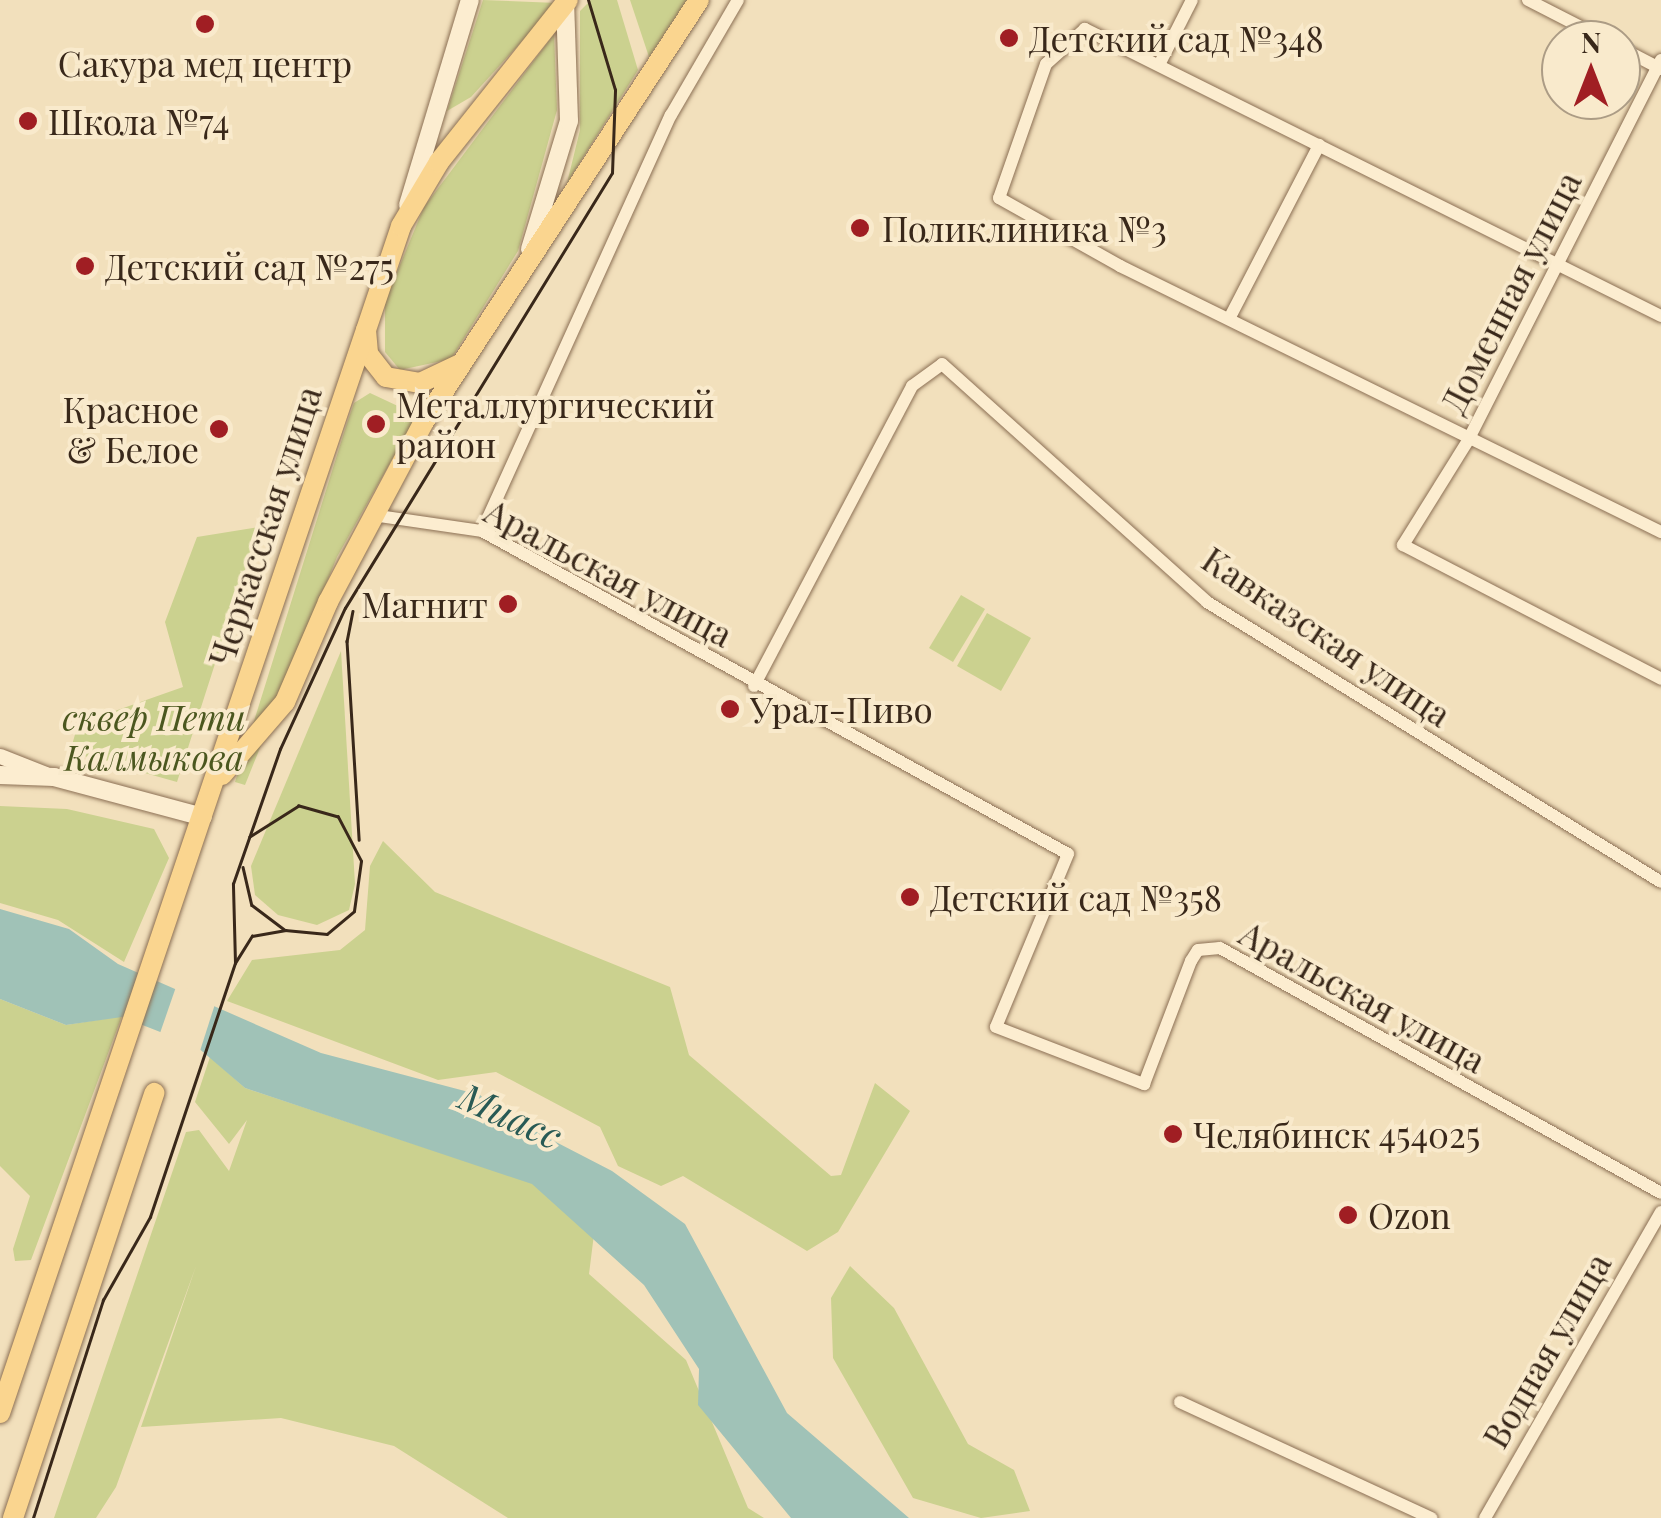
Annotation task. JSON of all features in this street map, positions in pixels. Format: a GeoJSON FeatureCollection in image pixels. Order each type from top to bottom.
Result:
{"type":"FeatureCollection","features":[{"type":"Feature","properties":{"kind":"main road","name":"Черкасская улица"},"geometry":{"type":"LineString","coordinates":[[0,1413],[164,936],[366,318],[401,226],[470,0]]}},
{"type":"Feature","properties":{"kind":"main road"},"geometry":{"type":"LineString","coordinates":[[214,786],[285,702],[372,515],[459,364],[699,0]]}},
{"type":"Feature","properties":{"kind":"main road"},"geometry":{"type":"LineString","coordinates":[[401,226],[450,148],[566,1]]}},
{"type":"Feature","properties":{"kind":"main road"},"geometry":{"type":"LineString","coordinates":[[519,277],[568,121],[566,1]]}},
{"type":"Feature","properties":{"kind":"main road"},"geometry":{"type":"LineString","coordinates":[[366,318],[368,354],[386,378],[420,383],[459,364]]}},
{"type":"Feature","properties":{"kind":"main road"},"geometry":{"type":"LineString","coordinates":[[0,775],[54,778],[204,816]]}},
{"type":"Feature","properties":{"kind":"main road"},"geometry":{"type":"LineString","coordinates":[[13,1518],[154,1093]]}},
{"type":"Feature","properties":{"kind":"street"},"geometry":{"type":"LineString","coordinates":[[482,531],[672,115],[738,0]]}},
{"type":"Feature","properties":{"kind":"street"},"geometry":{"type":"LineString","coordinates":[[1161,61],[1192,0]]}},
{"type":"Feature","properties":{"kind":"street"},"geometry":{"type":"LineString","coordinates":[[1528,0],[1567,20]]}},
{"type":"Feature","properties":{"kind":"street"},"geometry":{"type":"LineString","coordinates":[[1661,316],[1105,34],[1070,35],[1032,97],[999,198],[1469,439],[1661,532]]}},
{"type":"Feature","properties":{"kind":"street","name":"Доменная улица"},"geometry":{"type":"LineString","coordinates":[[1660,65],[1469,439],[1403,545],[1661,679]]}},
{"type":"Feature","properties":{"kind":"street"},"geometry":{"type":"LineString","coordinates":[[1230,317],[1319,145]]}},
{"type":"Feature","properties":{"kind":"street","name":"Аральская улица"},"geometry":{"type":"LineString","coordinates":[[754,686],[912,386],[924,370],[942,364]]}},
{"type":"Feature","properties":{"kind":"street","name":"Кавказская улица"},"geometry":{"type":"LineString","coordinates":[[942,364],[1207,602],[1661,882]]}},
{"type":"Feature","properties":{"kind":"street","name":"Аральская улица"},"geometry":{"type":"LineString","coordinates":[[372,515],[482,531],[754,686],[1068,854],[996,1027],[1144,1084],[1191,961],[1198,950],[1220,948],[1661,1193]]}},
{"type":"Feature","properties":{"kind":"street"},"geometry":{"type":"LineString","coordinates":[[0,756],[54,778]]}},
{"type":"Feature","properties":{"kind":"street","name":"Водная улица"},"geometry":{"type":"LineString","coordinates":[[1485,1518],[1661,1212]]}},
{"type":"Feature","properties":{"kind":"street"},"geometry":{"type":"LineString","coordinates":[[1180,1402],[1431,1518]]}},
{"type":"Feature","properties":{"kind":"green space"},"geometry":{"type":"Polygon","coordinates":[[[483,0],[557,3],[471,97],[447,111],[483,0]]]}},
{"type":"Feature","properties":{"kind":"green space"},"geometry":{"type":"Polygon","coordinates":[[[591,0],[617,0],[638,70],[567,183],[580,130],[580,11],[591,0]]]}},
{"type":"Feature","properties":{"kind":"green space"},"geometry":{"type":"Polygon","coordinates":[[[630,0],[687,0],[649,57],[630,0]]]}},
{"type":"Feature","properties":{"kind":"green space"},"geometry":{"type":"Polygon","coordinates":[[[554,34],[557,110],[518,251],[451,359],[400,370],[385,352],[385,301],[424,207],[554,34]]]}},
{"type":"Feature","properties":{"kind":"green space"},"geometry":{"type":"Polygon","coordinates":[[[370,393],[417,415],[337,557],[245,785],[235,782],[347,423],[354,403],[370,393]]]}},
{"type":"Feature","properties":{"kind":"green space","name":"сквер Пети Калмыкова"},"geometry":{"type":"Polygon","coordinates":[[[259,527],[177,782],[70,752],[78,724],[183,687],[165,622],[197,537],[259,527]]]}},
{"type":"Feature","properties":{"kind":"green space"},"geometry":{"type":"Polygon","coordinates":[[[961,595],[985,609],[953,662],[929,648],[961,595]]]}},
{"type":"Feature","properties":{"kind":"green space"},"geometry":{"type":"Polygon","coordinates":[[[987,613],[1031,638],[1001,691],[957,666],[987,613]]]}},
{"type":"Feature","properties":{"kind":"green space"},"geometry":{"type":"Polygon","coordinates":[[[341,651],[355,884],[349,910],[317,925],[278,915],[255,895],[251,866],[341,651]]]}},
{"type":"Feature","properties":{"kind":"green space"},"geometry":{"type":"Polygon","coordinates":[[[0,806],[67,809],[154,829],[169,858],[124,962],[58,920],[0,903],[0,806]]]}},
{"type":"Feature","properties":{"kind":"green space"},"geometry":{"type":"Polygon","coordinates":[[[383,841],[435,892],[670,987],[689,1055],[831,1176],[841,1175],[875,1083],[910,1111],[838,1232],[807,1251],[683,1176],[661,1186],[618,1166],[600,1127],[496,1072],[438,1080],[227,1001],[252,960],[340,950],[365,930],[370,866],[383,841]]]}},
{"type":"Feature","properties":{"kind":"green space"},"geometry":{"type":"Polygon","coordinates":[[[0,999],[66,1025],[122,1016],[31,1260],[15,1261],[13,1249],[30,1196],[0,1166],[0,999]]]}},
{"type":"Feature","properties":{"kind":"green space"},"geometry":{"type":"Polygon","coordinates":[[[210,1057],[245,1088],[532,1183],[594,1234],[589,1274],[686,1360],[748,1508],[764,1518],[508,1518],[394,1446],[281,1418],[141,1427],[196,1266],[116,1487],[96,1518],[54,1518],[186,1132],[199,1130],[229,1171],[247,1120],[229,1144],[195,1102],[210,1057]]]}},
{"type":"Feature","properties":{"kind":"green space"},"geometry":{"type":"Polygon","coordinates":[[[850,1266],[894,1308],[968,1444],[1014,1470],[1030,1511],[981,1518],[913,1498],[833,1358],[831,1298],[850,1266]]]}},
{"type":"Feature","properties":{"kind":"water","name":"Миасс"},"geometry":{"type":"Polygon","coordinates":[[[0,909],[69,929],[118,964],[321,1053],[480,1095],[498,1112],[612,1171],[685,1224],[787,1413],[909,1518],[791,1518],[698,1405],[699,1369],[644,1285],[532,1184],[245,1088],[196,1046],[122,1017],[66,1025],[0,999],[0,909]]]}},
{"type":"Feature","properties":{"kind":"pier"},"geometry":{"type":"Polygon","coordinates":[[[177,984],[216,1001],[199,1054],[159,1036],[177,984]]]}},
{"type":"Feature","properties":{"kind":"tram line"},"geometry":{"type":"LineString","coordinates":[[235,963],[233,884],[280,749],[345,608],[612,173],[615,90],[588,0]]}},
{"type":"Feature","properties":{"kind":"tram line"},"geometry":{"type":"LineString","coordinates":[[353,611],[347,641],[359,840]]}},
{"type":"Feature","properties":{"kind":"tram line"},"geometry":{"type":"LineString","coordinates":[[243,867],[252,905],[285,930],[327,934],[354,911],[361,861],[338,817],[299,806],[250,837]]}},
{"type":"Feature","properties":{"kind":"tram line"},"geometry":{"type":"LineString","coordinates":[[33,1518],[103,1300],[150,1217],[235,963],[252,936],[285,930]]}},
{"type":"Feature","properties":{"kind":"place","name":"Сакура мед центр"},"geometry":{"type":"Point","coordinates":[205,24]}},
{"type":"Feature","properties":{"kind":"place","name":"Детский сад №348"},"geometry":{"type":"Point","coordinates":[1009,38]}},
{"type":"Feature","properties":{"kind":"place","name":"Школа №74"},"geometry":{"type":"Point","coordinates":[28,121]}},
{"type":"Feature","properties":{"kind":"place","name":"Поликлиника №3"},"geometry":{"type":"Point","coordinates":[860,228]}},
{"type":"Feature","properties":{"kind":"place","name":"Детский сад №275"},"geometry":{"type":"Point","coordinates":[85,266]}},
{"type":"Feature","properties":{"kind":"place","name":"Металлургический район"},"geometry":{"type":"Point","coordinates":[376,424]}},
{"type":"Feature","properties":{"kind":"place","name":"Красное & Белое"},"geometry":{"type":"Point","coordinates":[219,429]}},
{"type":"Feature","properties":{"kind":"place","name":"Магнит"},"geometry":{"type":"Point","coordinates":[508,604]}},
{"type":"Feature","properties":{"kind":"place","name":"Урал-Пиво"},"geometry":{"type":"Point","coordinates":[730,709]}},
{"type":"Feature","properties":{"kind":"place","name":"Детский сад №358"},"geometry":{"type":"Point","coordinates":[910,897]}},
{"type":"Feature","properties":{"kind":"place","name":"Челябинск 454025"},"geometry":{"type":"Point","coordinates":[1173,1134]}},
{"type":"Feature","properties":{"kind":"place","name":"Ozon"},"geometry":{"type":"Point","coordinates":[1348,1215]}}]}
